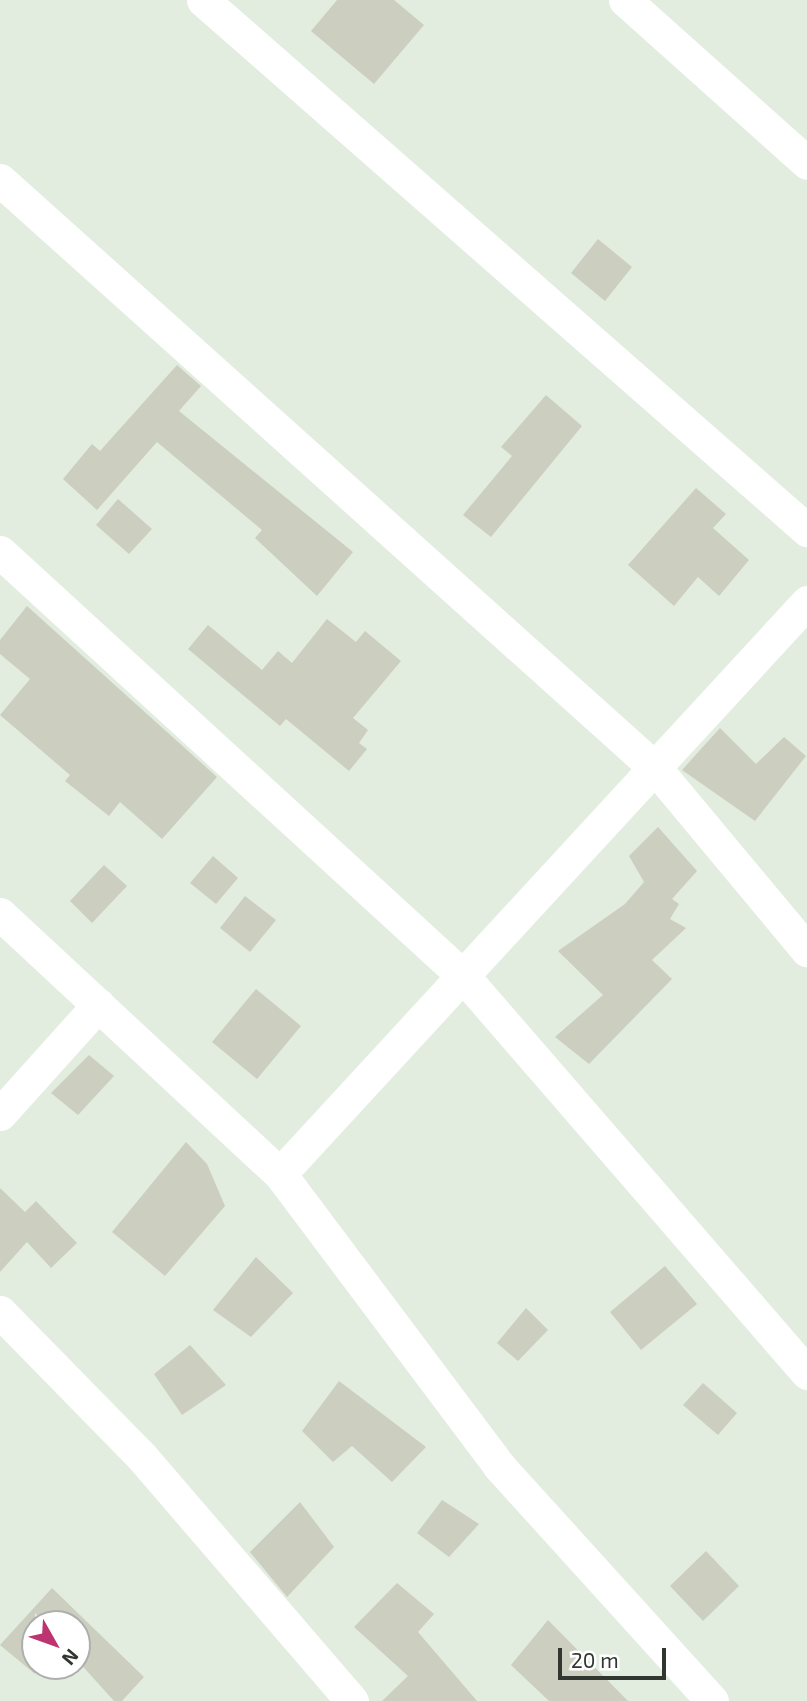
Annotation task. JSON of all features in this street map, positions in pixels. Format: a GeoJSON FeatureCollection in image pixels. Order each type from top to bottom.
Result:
{"type":"FeatureCollection","features":[{"type":"Feature","properties":{"kind":"street"},"geometry":{"type":"LineString","coordinates":[[203,0],[807,530]]}},
{"type":"Feature","properties":{"kind":"street"},"geometry":{"type":"LineString","coordinates":[[625,0],[807,163]]}},
{"type":"Feature","properties":{"kind":"street"},"geometry":{"type":"LineString","coordinates":[[0,180],[656,769],[807,950]]}},
{"type":"Feature","properties":{"kind":"street"},"geometry":{"type":"LineString","coordinates":[[0,552],[464,977],[807,1373]]}},
{"type":"Feature","properties":{"kind":"street"},"geometry":{"type":"LineString","coordinates":[[280,1174],[656,769],[807,602]]}},
{"type":"Feature","properties":{"kind":"street"},"geometry":{"type":"LineString","coordinates":[[0,914],[280,1174],[499,1466],[712,1701]]}},
{"type":"Feature","properties":{"kind":"street"},"geometry":{"type":"LineString","coordinates":[[0,1114],[98,1005]]}},
{"type":"Feature","properties":{"kind":"street"},"geometry":{"type":"LineString","coordinates":[[0,1312],[142,1457],[352,1701]]}},
{"type":"Feature","properties":{"kind":"building"},"geometry":{"type":"Polygon","coordinates":[[[337,0],[394,0],[424,25],[374,84],[311,31],[337,0]]]}},
{"type":"Feature","properties":{"kind":"building"},"geometry":{"type":"Polygon","coordinates":[[[598,239],[632,267],[605,301],[571,273],[598,239]]]}},
{"type":"Feature","properties":{"kind":"building"},"geometry":{"type":"Polygon","coordinates":[[[177,365],[201,386],[179,411],[353,552],[317,596],[255,538],[262,530],[157,442],[97,510],[63,479],[92,444],[100,451],[177,365]]]}},
{"type":"Feature","properties":{"kind":"building"},"geometry":{"type":"Polygon","coordinates":[[[546,395],[582,426],[491,537],[463,515],[512,456],[501,447],[546,395]]]}},
{"type":"Feature","properties":{"kind":"building"},"geometry":{"type":"Polygon","coordinates":[[[696,488],[726,514],[713,528],[749,560],[719,596],[698,577],[674,606],[628,565],[696,488]]]}},
{"type":"Feature","properties":{"kind":"building"},"geometry":{"type":"Polygon","coordinates":[[[118,499],[152,529],[129,554],[96,525],[118,499]]]}},
{"type":"Feature","properties":{"kind":"building"},"geometry":{"type":"Polygon","coordinates":[[[27,606],[217,777],[162,839],[120,802],[109,816],[65,781],[70,775],[0,715],[30,679],[0,654],[0,640],[27,606]]]}},
{"type":"Feature","properties":{"kind":"building"},"geometry":{"type":"Polygon","coordinates":[[[327,619],[356,642],[365,631],[401,661],[353,718],[368,730],[359,743],[367,749],[349,771],[286,719],[280,726],[188,649],[208,625],[262,670],[278,651],[292,663],[327,619]]]}},
{"type":"Feature","properties":{"kind":"building"},"geometry":{"type":"Polygon","coordinates":[[[720,728],[756,764],[784,737],[806,756],[755,821],[682,770],[720,728]]]}},
{"type":"Feature","properties":{"kind":"building"},"geometry":{"type":"Polygon","coordinates":[[[658,827],[697,871],[672,899],[679,904],[670,919],[686,928],[652,960],[672,979],[589,1064],[555,1037],[603,995],[558,951],[625,904],[644,882],[629,856],[658,827]]]}},
{"type":"Feature","properties":{"kind":"building"},"geometry":{"type":"Polygon","coordinates":[[[213,856],[238,878],[216,904],[190,883],[213,856]]]}},
{"type":"Feature","properties":{"kind":"building"},"geometry":{"type":"Polygon","coordinates":[[[104,865],[127,886],[92,923],[70,901],[104,865]]]}},
{"type":"Feature","properties":{"kind":"building"},"geometry":{"type":"Polygon","coordinates":[[[245,896],[276,920],[250,952],[220,928],[245,896]]]}},
{"type":"Feature","properties":{"kind":"building"},"geometry":{"type":"Polygon","coordinates":[[[256,989],[301,1026],[257,1079],[212,1042],[256,989]]]}},
{"type":"Feature","properties":{"kind":"building"},"geometry":{"type":"Polygon","coordinates":[[[89,1055],[114,1076],[78,1115],[51,1093],[89,1055]]]}},
{"type":"Feature","properties":{"kind":"building"},"geometry":{"type":"Polygon","coordinates":[[[186,1142],[207,1164],[225,1206],[165,1276],[112,1232],[186,1142]]]}},
{"type":"Feature","properties":{"kind":"building"},"geometry":{"type":"Polygon","coordinates":[[[0,1188],[25,1212],[36,1201],[77,1243],[51,1268],[27,1242],[0,1272],[0,1188]]]}},
{"type":"Feature","properties":{"kind":"building"},"geometry":{"type":"Polygon","coordinates":[[[256,1257],[293,1293],[251,1337],[213,1310],[256,1257]]]}},
{"type":"Feature","properties":{"kind":"building"},"geometry":{"type":"Polygon","coordinates":[[[665,1266],[697,1304],[641,1350],[610,1312],[665,1266]]]}},
{"type":"Feature","properties":{"kind":"building"},"geometry":{"type":"Polygon","coordinates":[[[526,1308],[548,1330],[518,1361],[497,1343],[526,1308]]]}},
{"type":"Feature","properties":{"kind":"building"},"geometry":{"type":"Polygon","coordinates":[[[190,1345],[226,1385],[182,1415],[154,1374],[190,1345]]]}},
{"type":"Feature","properties":{"kind":"building"},"geometry":{"type":"Polygon","coordinates":[[[339,1381],[426,1447],[392,1482],[352,1446],[333,1462],[302,1431],[339,1381]]]}},
{"type":"Feature","properties":{"kind":"building"},"geometry":{"type":"Polygon","coordinates":[[[703,1383],[737,1413],[718,1435],[683,1405],[703,1383]]]}},
{"type":"Feature","properties":{"kind":"building"},"geometry":{"type":"Polygon","coordinates":[[[442,1500],[479,1524],[449,1557],[417,1533],[442,1500]]]}},
{"type":"Feature","properties":{"kind":"building"},"geometry":{"type":"Polygon","coordinates":[[[300,1502],[334,1547],[287,1597],[250,1552],[300,1502]]]}},
{"type":"Feature","properties":{"kind":"building"},"geometry":{"type":"Polygon","coordinates":[[[706,1551],[739,1586],[703,1621],[670,1586],[706,1551]]]}},
{"type":"Feature","properties":{"kind":"building"},"geometry":{"type":"Polygon","coordinates":[[[397,1583],[434,1614],[418,1632],[477,1701],[382,1701],[408,1676],[354,1627],[397,1583]]]}},
{"type":"Feature","properties":{"kind":"building"},"geometry":{"type":"Polygon","coordinates":[[[52,1588],[75,1610],[32,1610],[52,1588]]]}},
{"type":"Feature","properties":{"kind":"building"},"geometry":{"type":"Polygon","coordinates":[[[548,1620],[628,1701],[549,1701],[511,1665],[548,1620]]]}},
{"type":"Feature","properties":{"kind":"building"},"geometry":{"type":"Polygon","coordinates":[[[21,1622],[21,1662],[0,1645],[21,1622]]]}},
{"type":"Feature","properties":{"kind":"building"},"geometry":{"type":"Polygon","coordinates":[[[91,1626],[144,1677],[122,1701],[114,1701],[91,1676],[91,1626]]]}}]}
